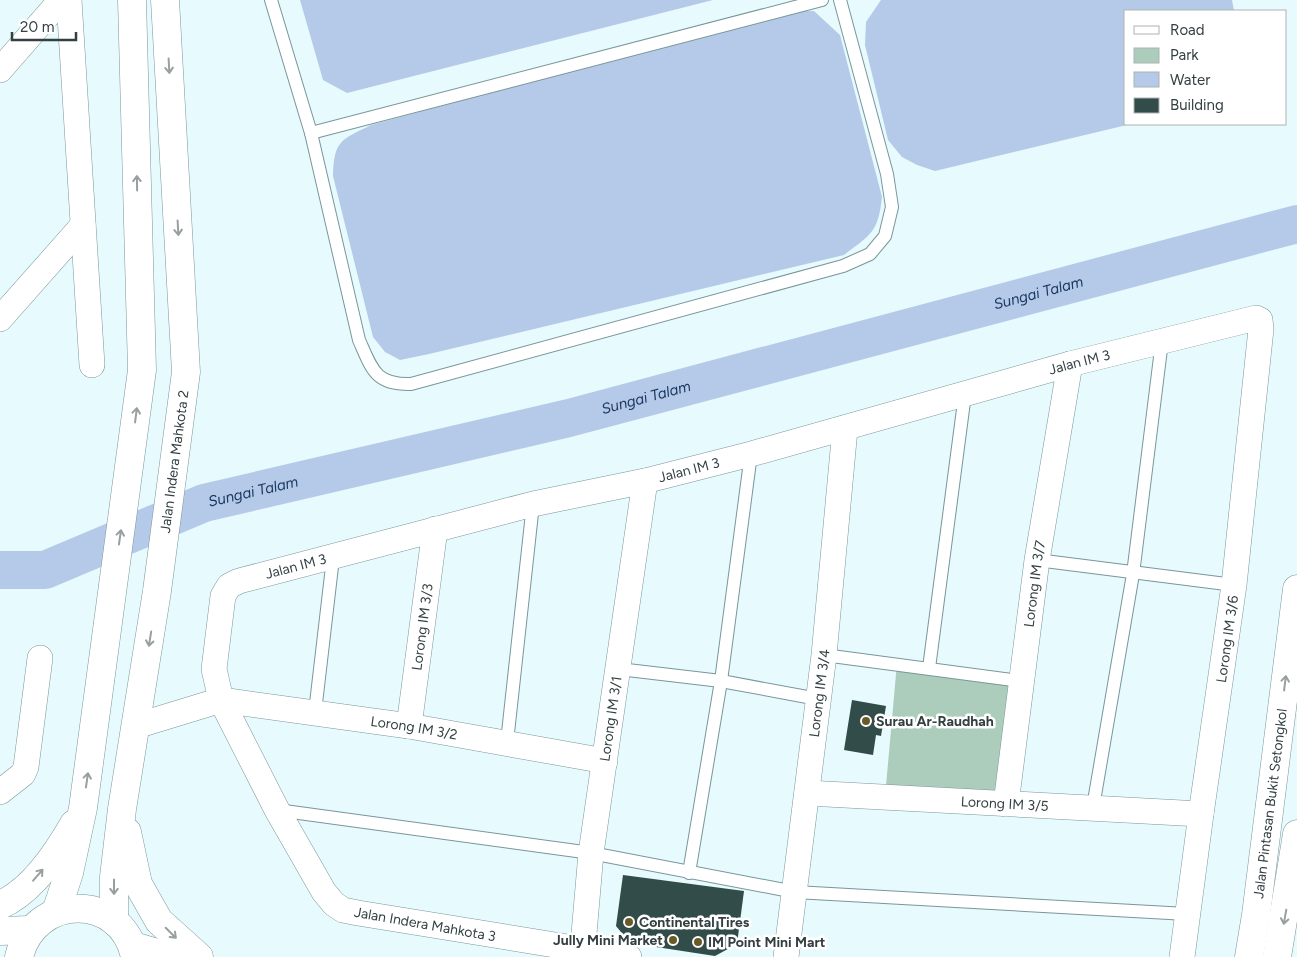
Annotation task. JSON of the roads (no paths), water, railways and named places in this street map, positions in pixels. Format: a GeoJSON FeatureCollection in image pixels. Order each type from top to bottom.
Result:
{"type":"FeatureCollection","features":[{"type":"Feature","properties":{"kind":"street"},"geometry":{"type":"LineString","coordinates":[[0,70],[61,0]]}},
{"type":"Feature","properties":{"kind":"street"},"geometry":{"type":"LineString","coordinates":[[69,0],[92,365]]}},
{"type":"Feature","properties":{"kind":"street"},"geometry":{"type":"LineString","coordinates":[[56,912],[70,873],[83,808],[142,370],[132,0]]}},
{"type":"Feature","properties":{"kind":"street","name":"Jalan Indera Mahkota 2"},"geometry":{"type":"LineString","coordinates":[[114,921],[114,877],[122,809],[157,591],[186,372],[166,0]]}},
{"type":"Feature","properties":{"kind":"street"},"geometry":{"type":"LineString","coordinates":[[0,319],[83,225]]}},
{"type":"Feature","properties":{"kind":"street","name":"Jalan IM 3"},"geometry":{"type":"LineString","coordinates":[[221,700],[214,669],[223,596],[228,586],[239,581],[334,558],[435,528],[533,504],[645,481],[752,454],[1070,364],[1251,317],[1260,320]]}},
{"type":"Feature","properties":{"kind":"street","name":"Lorong IM 3/6"},"geometry":{"type":"LineString","coordinates":[[1182,957],[1234,585],[1261,329],[1260,320]]}},
{"type":"Feature","properties":{"kind":"street","name":"Lorong IM 3/7"},"geometry":{"type":"LineString","coordinates":[[1006,804],[1036,560],[1070,364]]}},
{"type":"Feature","properties":{"kind":"street","name":"Lorong IM 3/4"},"geometry":{"type":"LineString","coordinates":[[786,957],[824,655],[845,429]]}},
{"type":"Feature","properties":{"kind":"street","name":"Lorong IM 3/1"},"geometry":{"type":"LineString","coordinates":[[582,953],[591,853],[645,481]]}},
{"type":"Feature","properties":{"kind":"street","name":"Lorong IM 3/3"},"geometry":{"type":"LineString","coordinates":[[409,726],[435,528]]}},
{"type":"Feature","properties":{"kind":"street","name":"Jalan Pintasan Bukit Setongkol"},"geometry":{"type":"LineString","coordinates":[[1249,957],[1297,590]]}},
{"type":"Feature","properties":{"kind":"street"},"geometry":{"type":"LineString","coordinates":[[0,792],[23,774],[26,767],[40,658]]}},
{"type":"Feature","properties":{"kind":"street"},"geometry":{"type":"LineString","coordinates":[[136,726],[221,700]]}},
{"type":"Feature","properties":{"kind":"street","name":"Lorong IM 3/2"},"geometry":{"type":"LineString","coordinates":[[221,700],[409,726],[605,761]]}},
{"type":"Feature","properties":{"kind":"street","name":"Jalan Indera Mahkota 3"},"geometry":{"type":"LineString","coordinates":[[221,700],[278,810],[324,892],[343,910],[582,953],[629,957]]}},
{"type":"Feature","properties":{"kind":"street","name":"Lorong IM 3/5"},"geometry":{"type":"LineString","coordinates":[[807,793],[1201,814]]}},
{"type":"Feature","properties":{"kind":"street"},"geometry":{"type":"LineString","coordinates":[[0,904],[36,879],[63,842],[83,808]]}},
{"type":"Feature","properties":{"kind":"street"},"geometry":{"type":"LineString","coordinates":[[122,809],[138,884],[159,921],[199,957]]}},
{"type":"Feature","properties":{"kind":"street"},"geometry":{"type":"LineString","coordinates":[[1278,957],[1297,834]]}},
{"type":"Feature","properties":{"kind":"street"},"geometry":{"type":"LineString","coordinates":[[19,957],[22,945],[30,930],[42,919],[56,912],[83,909],[96,911],[114,921],[125,932],[134,952],[170,957]]}},
{"type":"Feature","properties":{"kind":"street"},"geometry":{"type":"LineString","coordinates":[[0,931],[30,930]]}},
{"type":"Feature","properties":{"kind":"lane"},"geometry":{"type":"LineString","coordinates":[[271,0],[311,133],[359,340],[373,372],[394,384],[412,384],[843,266],[870,254],[885,236],[892,207],[887,174],[840,0]]}},
{"type":"Feature","properties":{"kind":"lane"},"geometry":{"type":"LineString","coordinates":[[311,133],[822,0]]}},
{"type":"Feature","properties":{"kind":"lane"},"geometry":{"type":"LineString","coordinates":[[1093,807],[1133,574],[1162,341]]}},
{"type":"Feature","properties":{"kind":"lane"},"geometry":{"type":"LineString","coordinates":[[929,668],[965,394]]}},
{"type":"Feature","properties":{"kind":"lane"},"geometry":{"type":"LineString","coordinates":[[689,873],[721,682],[752,454]]}},
{"type":"Feature","properties":{"kind":"lane"},"geometry":{"type":"LineString","coordinates":[[507,742],[533,504]]}},
{"type":"Feature","properties":{"kind":"lane"},"geometry":{"type":"LineString","coordinates":[[315,712],[334,558]]}},
{"type":"Feature","properties":{"kind":"lane"},"geometry":{"type":"LineString","coordinates":[[1036,560],[1133,574],[1234,585]]}},
{"type":"Feature","properties":{"kind":"lane"},"geometry":{"type":"LineString","coordinates":[[824,655],[1020,681]]}},
{"type":"Feature","properties":{"kind":"lane"},"geometry":{"type":"LineString","coordinates":[[619,669],[721,682],[818,698]]}},
{"type":"Feature","properties":{"kind":"lane"},"geometry":{"type":"LineString","coordinates":[[278,810],[591,853],[795,892],[1187,914]]}},
{"type":"Feature","properties":{"kind":"water"},"geometry":{"type":"Polygon","coordinates":[[[300,0],[713,0],[347,93],[323,80],[300,0]]]}},
{"type":"Feature","properties":{"kind":"water"},"geometry":{"type":"Polygon","coordinates":[[[881,0],[1232,0],[1234,10],[1124,10],[1124,125],[1127,125],[935,171],[917,165],[902,157],[888,140],[865,45],[866,22],[881,0]]]}},
{"type":"Feature","properties":{"kind":"water"},"geometry":{"type":"Polygon","coordinates":[[[792,11],[814,11],[840,35],[882,197],[875,226],[867,237],[844,255],[429,354],[400,360],[385,352],[373,337],[333,176],[335,155],[346,138],[371,125],[792,11]]]}},
{"type":"Feature","properties":{"kind":"waterway","name":"Sungai Talam"},"geometry":{"type":"LineString","coordinates":[[0,570],[45,570],[204,503],[569,418],[1297,224]]}},
{"type":"Feature","properties":{"kind":"place","name":"Surau Ar-Raudhah"},"geometry":{"type":"Point","coordinates":[866,721]}},
{"type":"Feature","properties":{"kind":"place","name":"Continental Tires"},"geometry":{"type":"Point","coordinates":[629,922]}},
{"type":"Feature","properties":{"kind":"place","name":"Jully Mini Market"},"geometry":{"type":"Point","coordinates":[673,940]}},
{"type":"Feature","properties":{"kind":"place","name":"IM Point Mini Mart"},"geometry":{"type":"Point","coordinates":[698,942]}}]}
